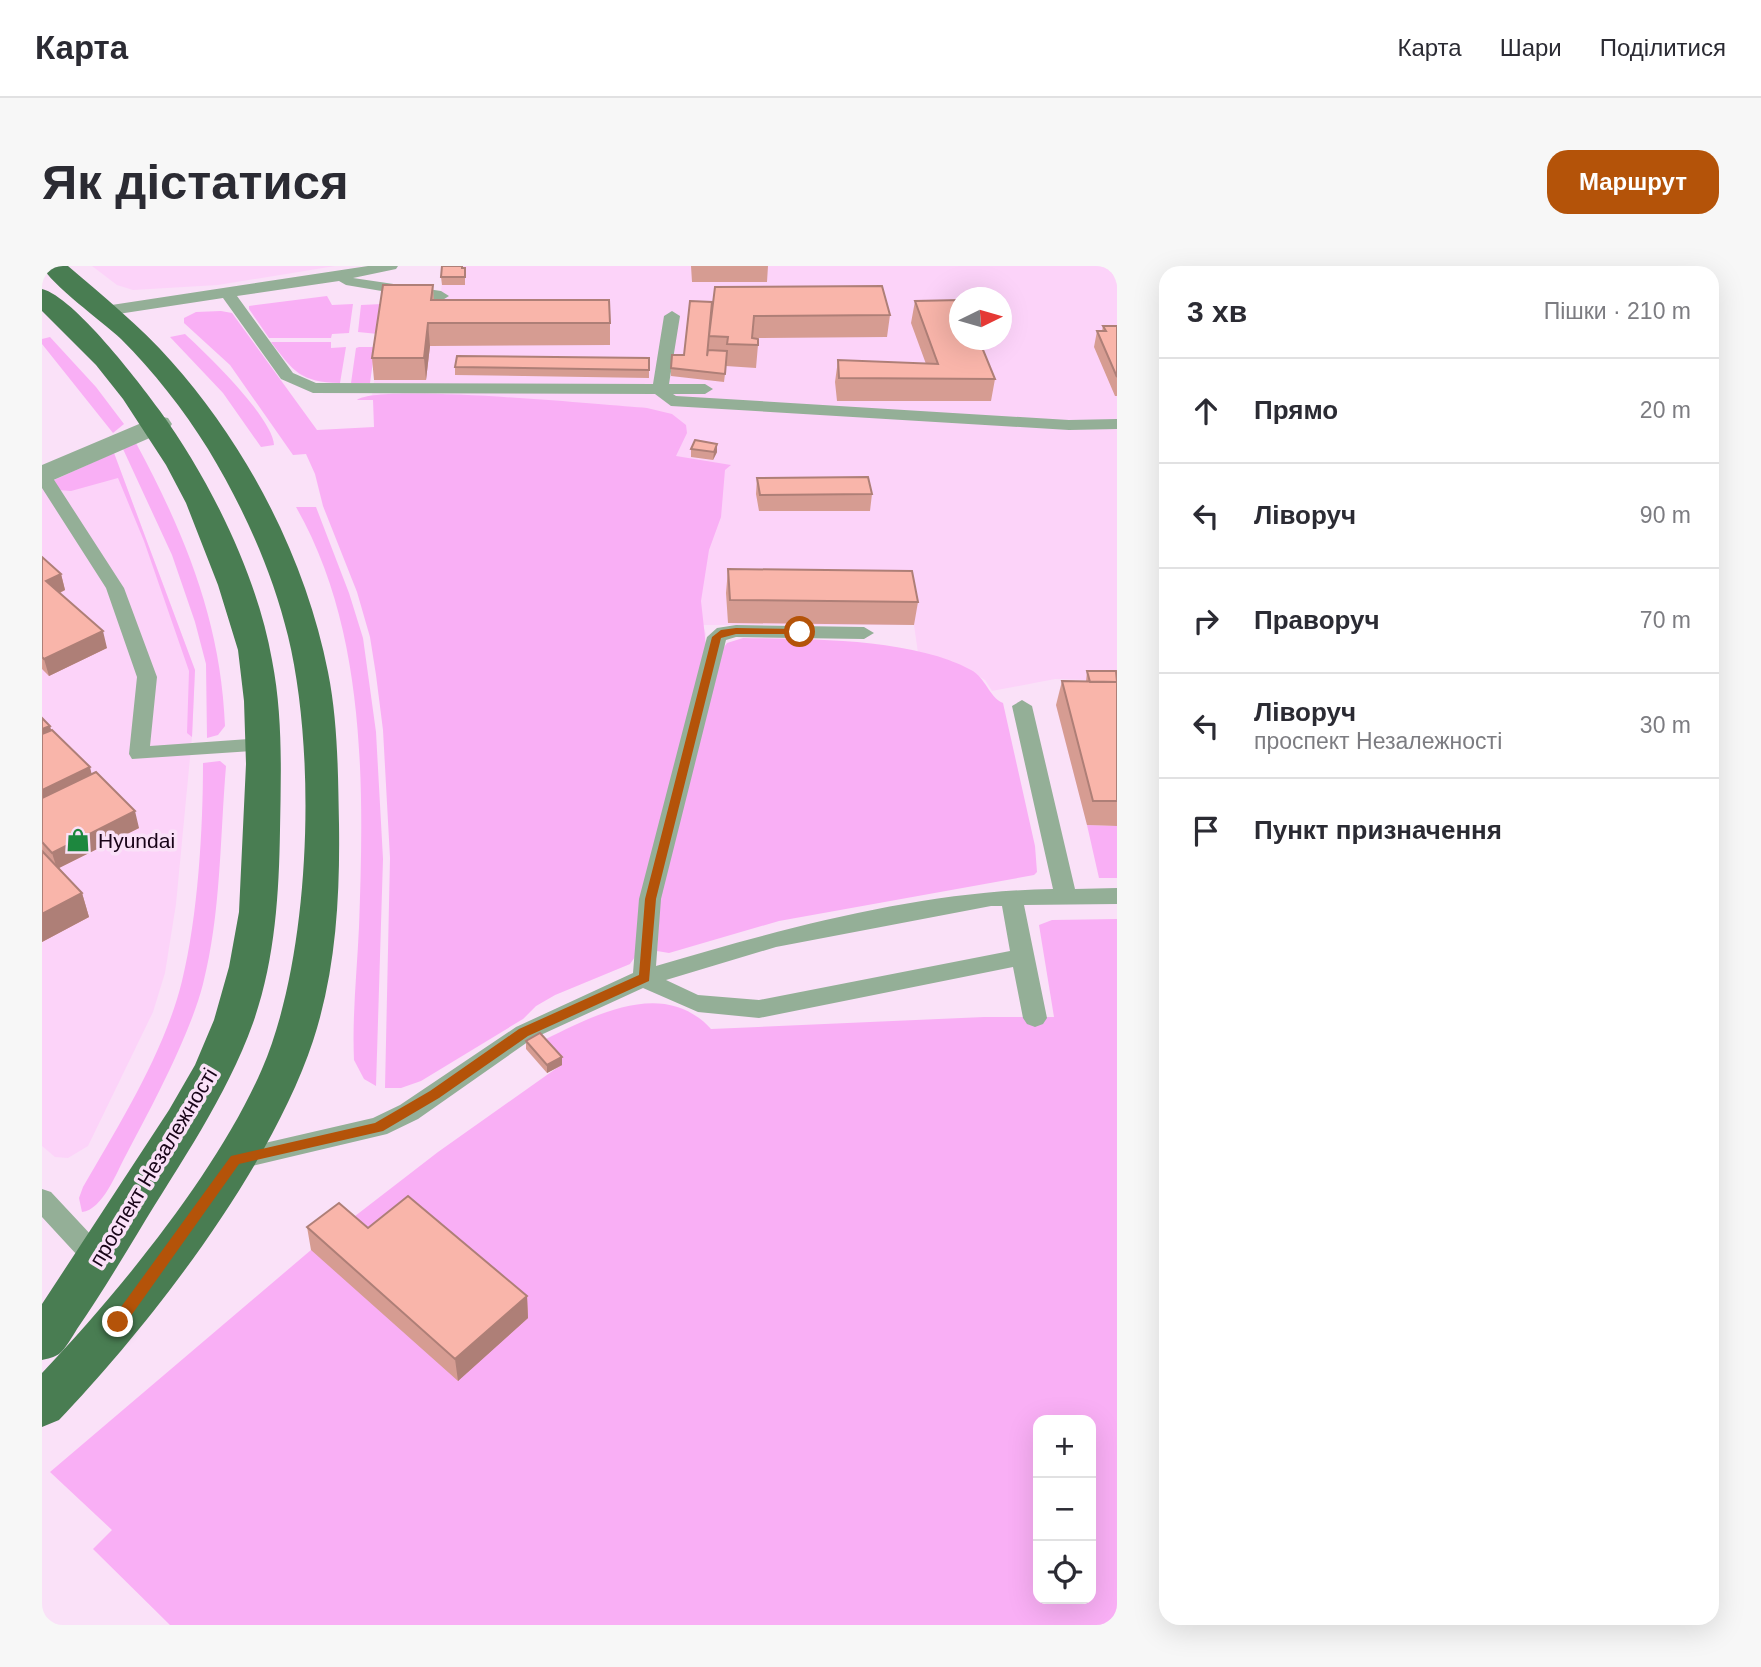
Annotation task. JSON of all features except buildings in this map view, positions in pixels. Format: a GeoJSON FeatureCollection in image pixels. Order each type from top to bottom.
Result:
{"type":"FeatureCollection","features":[{"type":"Feature","properties":{"kind":"main road"},"geometry":{"type":"LineString","coordinates":[[42,1405],[80,1368],[118,1322],[235,1160],[282,1068],[302,1006],[316,935],[321,864],[321,779],[312,672],[297,616],[276,557],[232,465],[175,383],[105,311],[52,266]]}},
{"type":"Feature","properties":{"kind":"main road","name":"проспект Незалежності"},"geometry":{"type":"LineString","coordinates":[[42,297],[133,389],[184,466],[207,513],[244,614],[256,658],[262,745],[257,926],[243,992],[224,1045],[191,1111],[98,1260],[42,1340]]}},
{"type":"Feature","properties":{"kind":"street"},"geometry":{"type":"LineString","coordinates":[[42,476],[158,424]]}},
{"type":"Feature","properties":{"kind":"lane"},"geometry":{"type":"LineString","coordinates":[[105,311],[329,278],[391,266]]}},
{"type":"Feature","properties":{"kind":"lane"},"geometry":{"type":"LineString","coordinates":[[329,278],[441,296]]}},
{"type":"Feature","properties":{"kind":"lane"},"geometry":{"type":"LineString","coordinates":[[227,293],[287,376],[313,387],[705,389]]}},
{"type":"Feature","properties":{"kind":"lane"},"geometry":{"type":"LineString","coordinates":[[660,390],[672,316]]}},
{"type":"Feature","properties":{"kind":"lane"},"geometry":{"type":"LineString","coordinates":[[660,390],[671,401],[684,403],[914,414],[1069,425],[1117,424]]}},
{"type":"Feature","properties":{"kind":"lane"},"geometry":{"type":"LineString","coordinates":[[914,414],[990,408]]}},
{"type":"Feature","properties":{"kind":"lane"},"geometry":{"type":"LineString","coordinates":[[42,476],[115,588],[147,677],[139,754],[262,745]]}},
{"type":"Feature","properties":{"kind":"lane"},"geometry":{"type":"LineString","coordinates":[[645,978],[650,899],[717,637],[724,632],[736,631],[863,633]]}},
{"type":"Feature","properties":{"kind":"lane"},"geometry":{"type":"LineString","coordinates":[[1022,706],[1066,896]]}},
{"type":"Feature","properties":{"kind":"lane"},"geometry":{"type":"LineString","coordinates":[[235,1160],[378,1127],[435,1095],[524,1033],[645,978],[776,939],[1012,897],[1117,896]]}},
{"type":"Feature","properties":{"kind":"lane"},"geometry":{"type":"LineString","coordinates":[[1012,897],[1035,1017]]}},
{"type":"Feature","properties":{"kind":"lane"},"geometry":{"type":"LineString","coordinates":[[645,978],[675,998],[734,1010],[759,1009],[1022,957]]}},
{"type":"Feature","properties":{"kind":"lane"},"geometry":{"type":"LineString","coordinates":[[42,1200],[98,1260]]}},
{"type":"Feature","properties":{"kind":"shaded area"},"geometry":{"type":"Polygon","coordinates":[[[92,266],[335,266],[218,285],[133,290],[117,285],[92,266]]]}},
{"type":"Feature","properties":{"kind":"shaded area"},"geometry":{"type":"Polygon","coordinates":[[[443,266],[1110,266],[1117,285],[1117,826],[1087,825],[1056,705],[1092,704],[1085,680],[1055,679],[992,691],[985,680],[952,661],[918,653],[914,625],[703,625],[706,634],[630,964],[555,995],[536,1006],[523,1019],[506,1025],[373,400],[357,400],[372,395],[385,307],[440,307],[443,266]]]}},
{"type":"Feature","properties":{"kind":"shaded area"},"geometry":{"type":"Polygon","coordinates":[[[327,296],[332,305],[353,304],[349,333],[332,334],[331,338],[269,338],[249,309],[249,306],[327,296]]]}},
{"type":"Feature","properties":{"kind":"shaded area"},"geometry":{"type":"Polygon","coordinates":[[[382,304],[378,334],[358,332],[361,305],[382,304]]]}},
{"type":"Feature","properties":{"kind":"shaded area"},"geometry":{"type":"Polygon","coordinates":[[[196,312],[232,313],[317,430],[374,427],[373,400],[357,400],[375,395],[448,394],[647,408],[672,414],[686,425],[687,433],[676,456],[731,465],[725,470],[721,517],[709,550],[701,601],[706,646],[635,957],[630,964],[555,995],[536,1006],[523,1019],[421,1081],[401,1088],[385,1088],[390,858],[383,730],[370,637],[357,592],[306,454],[293,455],[230,365],[184,323],[184,318],[196,312]]]}},
{"type":"Feature","properties":{"kind":"shaded area"},"geometry":{"type":"Polygon","coordinates":[[[185,334],[251,403],[271,433],[274,445],[261,447],[223,393],[170,337],[185,334]]]}},
{"type":"Feature","properties":{"kind":"shaded area"},"geometry":{"type":"Polygon","coordinates":[[[50,337],[96,387],[124,424],[113,433],[42,344],[42,339],[50,337]]]}},
{"type":"Feature","properties":{"kind":"shaded area"},"geometry":{"type":"Polygon","coordinates":[[[271,342],[331,342],[331,348],[346,347],[340,383],[316,380],[299,373],[271,342]]]}},
{"type":"Feature","properties":{"kind":"shaded area"},"geometry":{"type":"Polygon","coordinates":[[[375,347],[370,383],[351,383],[356,348],[375,347]]]}},
{"type":"Feature","properties":{"kind":"shaded area"},"geometry":{"type":"Polygon","coordinates":[[[136,443],[185,545],[208,615],[222,688],[225,726],[218,735],[207,738],[206,664],[172,555],[123,449],[136,443]]]}},
{"type":"Feature","properties":{"kind":"shaded area"},"geometry":{"type":"Polygon","coordinates":[[[114,453],[195,670],[192,737],[176,904],[165,973],[153,1012],[88,1146],[68,1158],[55,1157],[42,1146],[42,486],[114,453]]]}},
{"type":"Feature","properties":{"kind":"shaded area"},"geometry":{"type":"Polygon","coordinates":[[[114,453],[195,670],[192,737],[187,733],[189,671],[144,541],[118,478],[71,491],[59,490],[54,480],[114,453]]]}},
{"type":"Feature","properties":{"kind":"shaded area"},"geometry":{"type":"Polygon","coordinates":[[[296,507],[316,507],[349,593],[363,638],[376,732],[383,859],[376,1086],[364,1079],[354,1060],[361,874],[360,766],[356,712],[348,658],[336,606],[319,555],[296,507]]]}},
{"type":"Feature","properties":{"kind":"shaded area"},"geometry":{"type":"Polygon","coordinates":[[[743,638],[829,640],[891,646],[947,659],[976,673],[1003,703],[1035,846],[1037,872],[1034,875],[779,921],[669,953],[657,951],[660,896],[719,654],[727,643],[743,638]]]}},
{"type":"Feature","properties":{"kind":"shaded area"},"geometry":{"type":"Polygon","coordinates":[[[220,761],[226,766],[217,903],[209,957],[197,1004],[169,1071],[114,1180],[96,1205],[82,1212],[79,1198],[83,1187],[153,1061],[182,981],[196,901],[201,844],[203,763],[220,761]]]}},
{"type":"Feature","properties":{"kind":"shaded area"},"geometry":{"type":"Polygon","coordinates":[[[1087,825],[1117,826],[1117,878],[1099,878],[1087,825]]]}},
{"type":"Feature","properties":{"kind":"shaded area"},"geometry":{"type":"Polygon","coordinates":[[[1117,919],[1117,1625],[170,1625],[93,1549],[112,1530],[50,1472],[311,1250],[438,1152],[561,1065],[540,1042],[604,1013],[649,1003],[671,1005],[692,1013],[711,1029],[984,1017],[1054,1017],[1039,925],[1052,920],[1117,919]]]}},
{"type":"Feature","properties":{"kind":"place","name":"Hyundai"},"geometry":{"type":"Point","coordinates":[78,840]}},
{"type":"Feature","properties":{"kind":"route"},"geometry":{"type":"LineString","coordinates":[[118,1322],[235,1160],[378,1127],[409,1112],[524,1033],[645,978],[650,899],[717,637],[724,632],[736,631],[800,632]]}}]}
